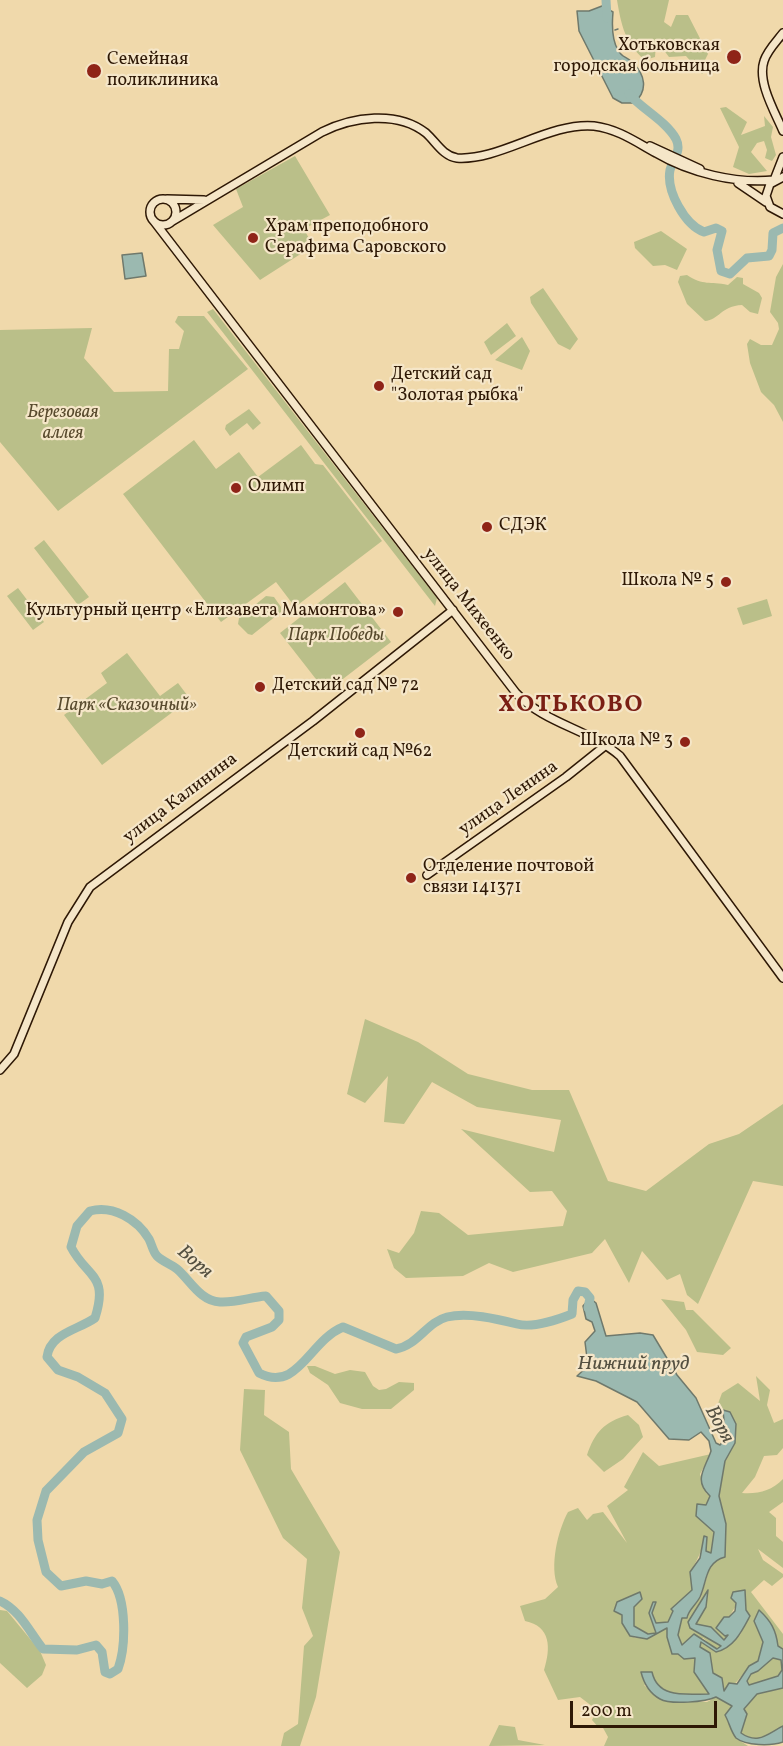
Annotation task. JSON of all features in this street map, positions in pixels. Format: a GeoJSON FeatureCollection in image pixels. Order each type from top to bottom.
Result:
{"type":"FeatureCollection","features":[{"type":"Feature","properties":{"kind":"street"},"geometry":{"type":"LineString","coordinates":[[783,33],[767,55],[763,74],[783,131]]}},
{"type":"Feature","properties":{"kind":"street"},"geometry":{"type":"LineString","coordinates":[[209,198],[194,201],[159,199],[151,206],[153,220],[160,225],[170,222],[327,129],[360,119],[393,120],[412,125],[427,134],[445,153],[457,158],[491,152],[578,127],[595,126],[616,131],[692,166],[731,179],[757,182],[783,177]]}},
{"type":"Feature","properties":{"kind":"street"},"geometry":{"type":"LineString","coordinates":[[767,202],[767,190],[774,180],[783,157]]}},
{"type":"Feature","properties":{"kind":"street"},"geometry":{"type":"LineString","coordinates":[[731,179],[767,202],[774,211],[783,214]]}},
{"type":"Feature","properties":{"kind":"street"},"geometry":{"type":"LineString","coordinates":[[166,199],[175,207],[175,215],[166,232],[168,240]]}},
{"type":"Feature","properties":{"kind":"street","name":"улица Михеенко"},"geometry":{"type":"LineString","coordinates":[[153,220],[516,693],[549,719],[606,745],[620,756],[783,978]]}},
{"type":"Feature","properties":{"kind":"street","name":"улица Калинина"},"geometry":{"type":"LineString","coordinates":[[0,1070],[14,1054],[68,922],[90,887],[314,721],[453,610]]}},
{"type":"Feature","properties":{"kind":"street","name":"улица Ленина"},"geometry":{"type":"LineString","coordinates":[[427,875],[566,777],[606,745]]}},
{"type":"Feature","properties":{"kind":"green space"},"geometry":{"type":"Polygon","coordinates":[[[617,0],[669,0],[664,22],[671,27],[676,15],[688,15],[708,54],[704,62],[706,70],[702,74],[686,56],[669,57],[659,44],[656,44],[655,57],[645,60],[628,40],[622,25],[617,0]]]}},
{"type":"Feature","properties":{"kind":"green space"},"geometry":{"type":"Polygon","coordinates":[[[726,107],[747,122],[741,135],[765,126],[764,116],[773,127],[771,137],[776,155],[772,161],[765,158],[767,150],[764,141],[757,143],[751,152],[767,171],[749,174],[733,167],[739,147],[720,108],[726,107]]]}},
{"type":"Feature","properties":{"kind":"green space"},"geometry":{"type":"Polygon","coordinates":[[[295,156],[330,215],[304,229],[313,246],[260,280],[213,225],[243,207],[236,189],[295,156]]]}},
{"type":"Feature","properties":{"kind":"green space"},"geometry":{"type":"Polygon","coordinates":[[[661,231],[687,249],[677,270],[665,265],[653,266],[635,248],[634,242],[661,231]]]}},
{"type":"Feature","properties":{"kind":"green space"},"geometry":{"type":"Polygon","coordinates":[[[783,264],[783,422],[774,405],[761,392],[750,363],[747,344],[750,339],[761,345],[772,345],[779,329],[778,323],[770,312],[776,277],[783,264]]]}},
{"type":"Feature","properties":{"kind":"green space"},"geometry":{"type":"Polygon","coordinates":[[[687,275],[702,282],[728,285],[737,277],[743,278],[743,284],[759,293],[762,298],[758,314],[750,312],[742,305],[729,308],[705,321],[687,304],[678,282],[680,276],[687,275]]]}},
{"type":"Feature","properties":{"kind":"green space"},"geometry":{"type":"Polygon","coordinates":[[[543,288],[578,339],[570,350],[558,344],[531,303],[530,297],[543,288]]]}},
{"type":"Feature","properties":{"kind":"green space"},"geometry":{"type":"Polygon","coordinates":[[[213,309],[437,598],[435,606],[207,312],[213,309]]]}},
{"type":"Feature","properties":{"kind":"green space","name":"Березовая аллея"},"geometry":{"type":"Polygon","coordinates":[[[178,316],[204,316],[248,369],[58,511],[0,442],[0,330],[92,328],[84,358],[114,392],[168,391],[169,349],[179,349],[184,331],[175,322],[178,316]]]}},
{"type":"Feature","properties":{"kind":"green space"},"geometry":{"type":"Polygon","coordinates":[[[507,323],[516,336],[491,355],[484,342],[507,323]]]}},
{"type":"Feature","properties":{"kind":"green space"},"geometry":{"type":"Polygon","coordinates":[[[522,337],[530,351],[522,370],[495,360],[522,337]]]}},
{"type":"Feature","properties":{"kind":"green space"},"geometry":{"type":"Polygon","coordinates":[[[249,409],[261,423],[253,430],[247,423],[230,436],[225,429],[226,425],[249,409]]]}},
{"type":"Feature","properties":{"kind":"green space"},"geometry":{"type":"Polygon","coordinates":[[[194,440],[216,469],[239,452],[258,477],[301,445],[315,464],[323,465],[382,541],[295,607],[276,582],[221,622],[123,494],[194,440]]]}},
{"type":"Feature","properties":{"kind":"green space"},"geometry":{"type":"Polygon","coordinates":[[[44,540],[89,597],[78,605],[34,548],[44,540]]]}},
{"type":"Feature","properties":{"kind":"green space","name":"Парк Победы"},"geometry":{"type":"Polygon","coordinates":[[[345,582],[391,642],[326,692],[280,633],[345,582]]]}},
{"type":"Feature","properties":{"kind":"green space"},"geometry":{"type":"Polygon","coordinates":[[[18,588],[44,622],[33,630],[7,596],[18,588]]]}},
{"type":"Feature","properties":{"kind":"green space"},"geometry":{"type":"Polygon","coordinates":[[[266,596],[274,597],[281,607],[281,612],[252,635],[248,634],[238,624],[239,618],[266,596]]]}},
{"type":"Feature","properties":{"kind":"green space"},"geometry":{"type":"Polygon","coordinates":[[[767,599],[772,616],[743,625],[737,608],[767,599]]]}},
{"type":"Feature","properties":{"kind":"green space","name":"Парк «Сказочный»"},"geometry":{"type":"Polygon","coordinates":[[[127,653],[160,696],[178,683],[190,699],[102,765],[64,715],[107,683],[101,673],[127,653]]]}},
{"type":"Feature","properties":{"kind":"green space"},"geometry":{"type":"Polygon","coordinates":[[[365,1019],[418,1042],[468,1074],[532,1090],[569,1090],[608,1181],[646,1191],[709,1144],[739,1134],[783,1104],[783,1186],[753,1181],[698,1304],[687,1295],[680,1274],[667,1280],[642,1251],[629,1283],[605,1239],[592,1253],[513,1272],[489,1263],[463,1276],[406,1278],[394,1268],[387,1249],[399,1253],[414,1233],[421,1211],[439,1213],[468,1235],[563,1226],[567,1211],[552,1191],[530,1192],[461,1129],[554,1152],[561,1120],[477,1107],[432,1082],[404,1124],[384,1122],[388,1076],[365,1103],[347,1094],[365,1019]]]}},
{"type":"Feature","properties":{"kind":"green space"},"geometry":{"type":"Polygon","coordinates":[[[661,1299],[684,1302],[686,1310],[693,1310],[731,1348],[723,1355],[697,1352],[686,1330],[661,1299]]]}},
{"type":"Feature","properties":{"kind":"green space"},"geometry":{"type":"Polygon","coordinates":[[[307,1366],[315,1366],[335,1374],[350,1370],[365,1372],[373,1386],[379,1390],[399,1382],[414,1383],[414,1390],[391,1409],[362,1409],[340,1403],[328,1385],[310,1373],[307,1366]]]}},
{"type":"Feature","properties":{"kind":"green space"},"geometry":{"type":"Polygon","coordinates":[[[756,1376],[770,1390],[767,1405],[774,1423],[783,1419],[783,1448],[777,1455],[764,1456],[755,1477],[742,1493],[764,1491],[783,1479],[783,1502],[769,1512],[776,1518],[776,1536],[783,1542],[783,1568],[758,1549],[763,1560],[783,1574],[783,1577],[772,1586],[764,1580],[751,1592],[783,1634],[783,1649],[778,1646],[770,1622],[759,1610],[754,1621],[763,1642],[758,1661],[724,1692],[722,1684],[713,1674],[710,1653],[700,1647],[701,1642],[716,1652],[740,1635],[750,1616],[746,1610],[745,1591],[729,1617],[729,1634],[724,1640],[696,1624],[706,1607],[708,1591],[688,1622],[690,1628],[722,1646],[717,1650],[703,1638],[681,1645],[678,1635],[682,1618],[701,1597],[710,1567],[719,1558],[726,1524],[719,1496],[725,1461],[735,1443],[724,1417],[716,1409],[722,1393],[738,1383],[760,1401],[756,1376]]]}},
{"type":"Feature","properties":{"kind":"green space"},"geometry":{"type":"Polygon","coordinates":[[[244,1389],[265,1390],[264,1415],[289,1432],[291,1469],[340,1552],[316,1697],[300,1746],[281,1746],[284,1733],[298,1724],[304,1646],[313,1636],[302,1608],[307,1559],[283,1538],[240,1450],[244,1389]]]}},
{"type":"Feature","properties":{"kind":"green space"},"geometry":{"type":"Polygon","coordinates":[[[628,1415],[639,1425],[643,1437],[623,1459],[604,1472],[587,1455],[590,1447],[601,1429],[628,1415]]]}},
{"type":"Feature","properties":{"kind":"green space"},"geometry":{"type":"Polygon","coordinates":[[[643,1452],[659,1466],[711,1454],[700,1474],[706,1493],[710,1496],[706,1505],[707,1526],[714,1532],[711,1554],[706,1551],[707,1537],[690,1572],[692,1590],[671,1609],[674,1611],[668,1622],[656,1623],[652,1613],[649,1613],[656,1633],[667,1628],[667,1637],[678,1654],[695,1658],[694,1672],[709,1694],[672,1695],[654,1682],[644,1685],[661,1700],[707,1702],[716,1697],[732,1706],[725,1715],[736,1738],[748,1746],[604,1746],[608,1737],[602,1726],[599,1728],[592,1720],[597,1710],[580,1697],[558,1700],[544,1670],[548,1654],[547,1639],[540,1628],[525,1621],[520,1606],[545,1599],[558,1587],[554,1569],[556,1549],[568,1512],[578,1508],[587,1520],[593,1514],[603,1512],[627,1543],[607,1506],[628,1490],[624,1487],[643,1452]],[[634,1607],[622,1615],[622,1623],[630,1636],[641,1638],[656,1633],[648,1634],[634,1626],[634,1607]]]}},
{"type":"Feature","properties":{"kind":"green space"},"geometry":{"type":"Polygon","coordinates":[[[0,1610],[7,1611],[40,1651],[46,1665],[42,1675],[27,1688],[0,1663],[0,1610]]]}},
{"type":"Feature","properties":{"kind":"green space"},"geometry":{"type":"Polygon","coordinates":[[[773,1657],[781,1660],[782,1670],[778,1676],[750,1685],[747,1681],[751,1674],[758,1671],[773,1657]]]}},
{"type":"Feature","properties":{"kind":"green space"},"geometry":{"type":"Polygon","coordinates":[[[783,1688],[783,1726],[758,1738],[747,1737],[741,1733],[747,1714],[744,1710],[757,1694],[783,1688]]]}},
{"type":"Feature","properties":{"kind":"green space"},"geometry":{"type":"Polygon","coordinates":[[[499,1725],[515,1727],[518,1740],[545,1745],[489,1746],[499,1725]]]}},
{"type":"Feature","properties":{"kind":"water"},"geometry":{"type":"Polygon","coordinates":[[[602,6],[613,12],[614,36],[619,52],[637,67],[642,78],[642,93],[634,103],[622,103],[613,98],[579,31],[577,11],[589,11],[602,6]]]}},
{"type":"Feature","properties":{"kind":"water"},"geometry":{"type":"Polygon","coordinates":[[[142,253],[146,276],[125,279],[122,255],[142,253]]]}},
{"type":"Feature","properties":{"kind":"water","name":"Нижний пруд"},"geometry":{"type":"Polygon","coordinates":[[[590,1298],[596,1303],[606,1336],[640,1333],[653,1335],[677,1375],[696,1398],[716,1443],[720,1445],[724,1440],[719,1426],[724,1421],[723,1410],[730,1412],[736,1424],[735,1443],[725,1461],[719,1496],[726,1524],[725,1557],[710,1568],[700,1597],[687,1618],[682,1618],[678,1635],[682,1645],[694,1634],[717,1649],[721,1646],[690,1628],[688,1622],[708,1590],[706,1607],[696,1624],[711,1627],[724,1640],[728,1635],[725,1636],[716,1628],[724,1617],[729,1617],[735,1611],[736,1603],[731,1598],[733,1592],[745,1590],[746,1610],[750,1616],[737,1638],[728,1647],[716,1652],[701,1642],[700,1647],[710,1653],[713,1673],[722,1678],[724,1691],[729,1683],[737,1684],[749,1666],[758,1661],[763,1642],[754,1621],[759,1610],[767,1618],[776,1635],[778,1646],[783,1649],[783,1688],[757,1694],[744,1709],[747,1714],[741,1733],[758,1738],[783,1726],[783,1742],[759,1744],[740,1741],[734,1736],[725,1715],[732,1706],[716,1697],[688,1702],[665,1701],[653,1694],[644,1680],[641,1672],[652,1672],[655,1681],[667,1691],[682,1694],[709,1694],[694,1672],[695,1658],[684,1659],[678,1654],[672,1654],[667,1628],[647,1639],[630,1636],[622,1623],[622,1615],[614,1611],[617,1602],[640,1592],[642,1599],[634,1607],[634,1626],[648,1634],[656,1633],[649,1613],[653,1602],[656,1602],[652,1613],[656,1623],[668,1622],[673,1611],[671,1609],[692,1590],[690,1572],[700,1558],[704,1536],[707,1537],[706,1551],[711,1553],[714,1532],[696,1516],[697,1504],[706,1505],[710,1496],[702,1485],[701,1479],[711,1451],[709,1441],[701,1432],[689,1440],[669,1439],[637,1402],[596,1381],[577,1376],[588,1366],[585,1342],[595,1331],[592,1322],[586,1319],[583,1306],[590,1298]],[[773,1658],[751,1674],[747,1681],[749,1685],[778,1676],[782,1670],[781,1660],[773,1658]]]}},
{"type":"Feature","properties":{"kind":"waterway"},"geometry":{"type":"LineString","coordinates":[[606,0],[607,18]]}},
{"type":"Feature","properties":{"kind":"waterway"},"geometry":{"type":"LineString","coordinates":[[629,94],[676,139],[678,151],[670,170],[674,197],[684,215],[697,228],[704,232],[716,228],[722,231],[717,250],[721,271],[730,274],[747,258],[769,256],[772,250],[773,233],[783,228]]}},
{"type":"Feature","properties":{"kind":"waterway","name":"Воря"},"geometry":{"type":"LineString","coordinates":[[0,1601],[19,1616],[43,1649],[77,1650],[96,1645],[102,1652],[105,1672],[110,1674],[118,1669],[123,1648],[124,1624],[117,1589],[112,1581],[102,1584],[86,1581],[61,1586],[46,1572],[38,1540],[37,1520],[46,1491],[84,1452],[118,1433],[122,1419],[105,1393],[78,1377],[58,1370],[47,1357],[53,1342],[59,1337],[95,1318],[99,1304],[98,1284],[71,1247],[77,1226],[90,1211],[116,1212],[138,1225],[149,1239],[157,1256],[177,1269],[201,1294],[213,1301],[238,1301],[266,1296],[279,1311],[279,1320],[272,1327],[246,1337],[243,1343],[259,1373],[272,1377],[284,1376],[294,1371],[331,1334],[343,1327],[396,1349],[404,1347],[447,1317],[473,1316],[523,1325],[545,1323],[572,1314],[573,1300],[578,1291],[585,1292],[590,1298],[588,1308]]}},
{"type":"Feature","properties":{"kind":"place","name":"Хотьковская городская больница"},"geometry":{"type":"Point","coordinates":[734,57]}},
{"type":"Feature","properties":{"kind":"place","name":"Семейная поликлиника"},"geometry":{"type":"Point","coordinates":[94,71]}},
{"type":"Feature","properties":{"kind":"place","name":"Храм преподобного Серафима Саровского"},"geometry":{"type":"Point","coordinates":[253,238]}},
{"type":"Feature","properties":{"kind":"place","name":"Детский сад \"Золотая рыбка\""},"geometry":{"type":"Point","coordinates":[379,386]}},
{"type":"Feature","properties":{"kind":"place","name":"Олимп"},"geometry":{"type":"Point","coordinates":[236,488]}},
{"type":"Feature","properties":{"kind":"place","name":"СДЭК"},"geometry":{"type":"Point","coordinates":[487,527]}},
{"type":"Feature","properties":{"kind":"place","name":"Школа № 5"},"geometry":{"type":"Point","coordinates":[726,582]}},
{"type":"Feature","properties":{"kind":"place","name":"Культурный центр «Елизавета Мамонтова»"},"geometry":{"type":"Point","coordinates":[398,612]}},
{"type":"Feature","properties":{"kind":"place","name":"Детский сад № 72"},"geometry":{"type":"Point","coordinates":[260,687]}},
{"type":"Feature","properties":{"kind":"place","name":"Детский сад №62"},"geometry":{"type":"Point","coordinates":[360,733]}},
{"type":"Feature","properties":{"kind":"place","name":"Школа № 3"},"geometry":{"type":"Point","coordinates":[685,742]}},
{"type":"Feature","properties":{"kind":"place","name":"Отделение почтовой связи 141371"},"geometry":{"type":"Point","coordinates":[411,878]}},
{"type":"Feature","properties":{"kind":"district","name":"ХОТЬКОВО"},"geometry":{"type":"Point","coordinates":[571,707]}}]}
